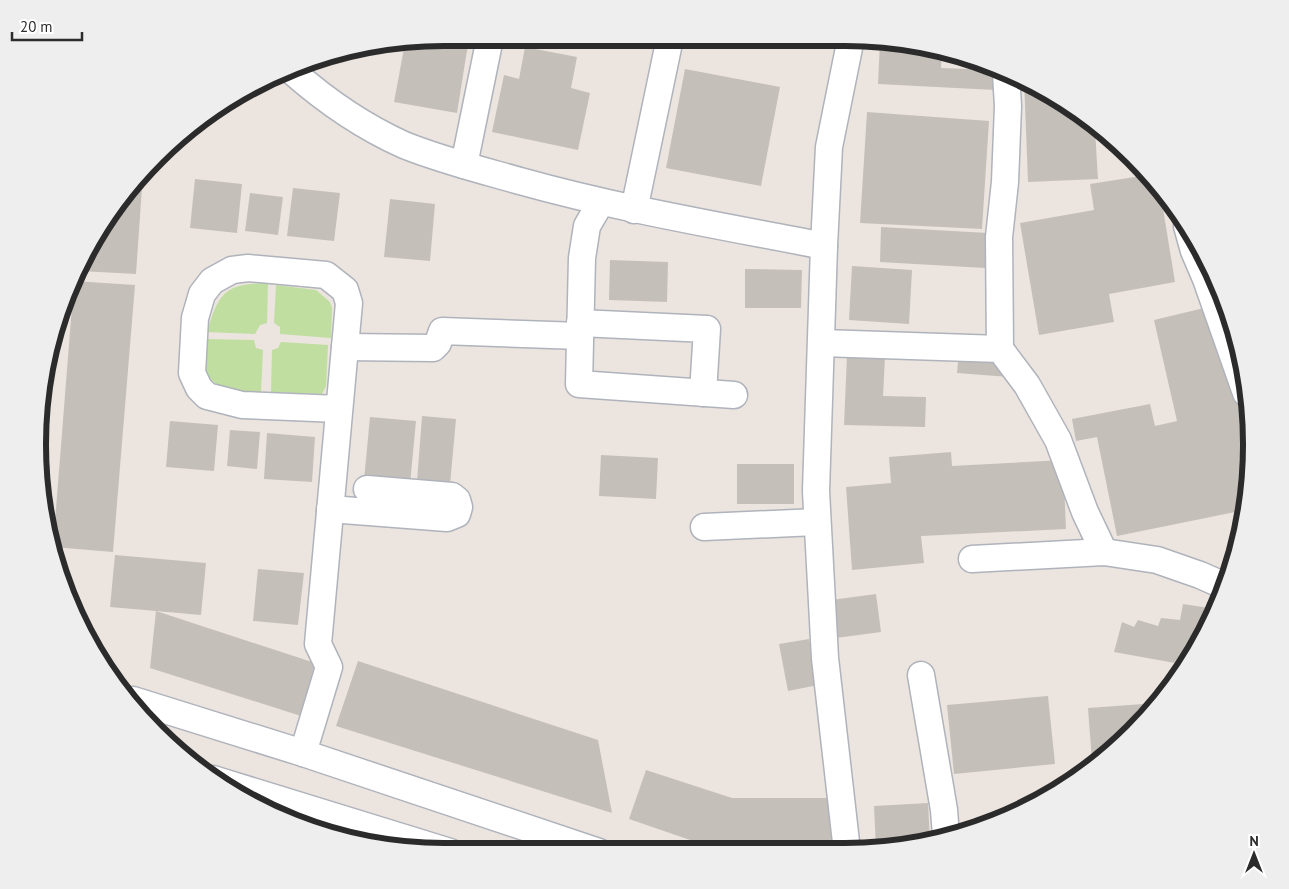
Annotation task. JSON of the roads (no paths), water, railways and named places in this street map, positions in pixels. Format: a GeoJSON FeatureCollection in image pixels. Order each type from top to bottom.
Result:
{"type":"FeatureCollection","features":[{"type":"Feature","properties":{"kind":"street"},"geometry":{"type":"LineString","coordinates":[[464,165],[488,46]]}},
{"type":"Feature","properties":{"kind":"street"},"geometry":{"type":"LineString","coordinates":[[634,210],[668,46]]}},
{"type":"Feature","properties":{"kind":"street"},"geometry":{"type":"LineString","coordinates":[[846,843],[825,658],[816,522],[816,491],[829,146],[849,46]]}},
{"type":"Feature","properties":{"kind":"street"},"geometry":{"type":"LineString","coordinates":[[301,73],[360,122],[404,145],[464,165],[634,210],[824,246]]}},
{"type":"Feature","properties":{"kind":"street"},"geometry":{"type":"LineString","coordinates":[[1006,81],[1008,106],[1005,182],[999,237],[1000,349],[1026,385],[1058,440],[1085,512],[1104,552]]}},
{"type":"Feature","properties":{"kind":"street"},"geometry":{"type":"LineString","coordinates":[[601,202],[587,226],[582,258],[579,384],[734,395]]}},
{"type":"Feature","properties":{"kind":"street"},"geometry":{"type":"LineString","coordinates":[[1199,263],[1231,351]]}},
{"type":"Feature","properties":{"kind":"street"},"geometry":{"type":"LineString","coordinates":[[302,753],[329,667],[318,644],[349,303],[345,290],[326,275],[248,268],[232,270],[212,281],[202,294],[195,318],[192,373],[199,388],[207,396],[242,405],[339,409]]}},
{"type":"Feature","properties":{"kind":"street"},"geometry":{"type":"LineString","coordinates":[[345,347],[433,348],[438,343],[442,331],[707,329],[703,393]]}},
{"type":"Feature","properties":{"kind":"street"},"geometry":{"type":"LineString","coordinates":[[822,343],[1000,349]]}},
{"type":"Feature","properties":{"kind":"street"},"geometry":{"type":"LineString","coordinates":[[330,509],[447,518],[456,514],[459,507],[458,500],[452,496],[367,489]]}},
{"type":"Feature","properties":{"kind":"street"},"geometry":{"type":"LineString","coordinates":[[704,527],[816,522]]}},
{"type":"Feature","properties":{"kind":"street"},"geometry":{"type":"LineString","coordinates":[[972,559],[1104,552],[1157,560],[1218,583]]}},
{"type":"Feature","properties":{"kind":"street"},"geometry":{"type":"LineString","coordinates":[[921,674],[944,810],[946,830]]}},
{"type":"Feature","properties":{"kind":"street"},"geometry":{"type":"LineString","coordinates":[[142,703],[302,753],[572,843]]}},
{"type":"Feature","properties":{"kind":"street"},"geometry":{"type":"LineString","coordinates":[[244,789],[417,842]]}}]}
